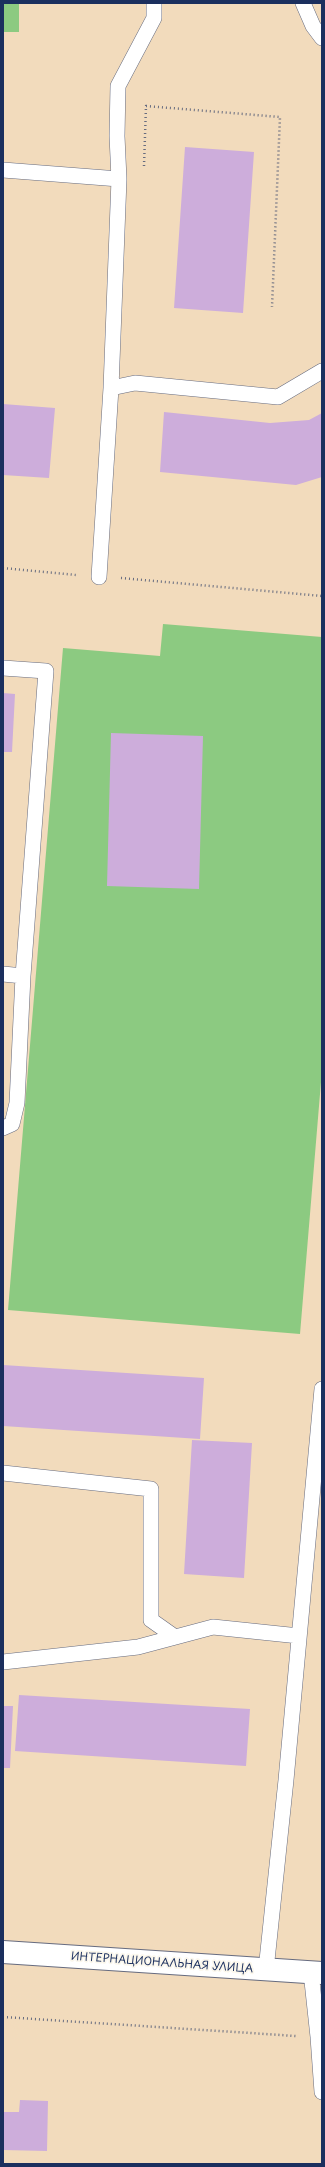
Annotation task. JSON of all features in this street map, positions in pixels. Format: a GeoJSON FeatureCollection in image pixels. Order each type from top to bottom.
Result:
{"type":"FeatureCollection","features":[{"type":"Feature","properties":{"kind":"main road","name":"ИНТЕРНАЦИОНАЛЬНАЯ УЛИЦА"},"geometry":{"type":"LineString","coordinates":[[3,1952],[316,1973]]}},
{"type":"Feature","properties":{"kind":"lane"},"geometry":{"type":"LineString","coordinates":[[99,577],[111,388],[119,179],[116,136],[118,86],[154,18],[154,3]]}},
{"type":"Feature","properties":{"kind":"lane"},"geometry":{"type":"LineString","coordinates":[[302,3],[313,26],[322,38]]}},
{"type":"Feature","properties":{"kind":"lane"},"geometry":{"type":"LineString","coordinates":[[3,170],[119,179]]}},
{"type":"Feature","properties":{"kind":"lane"},"geometry":{"type":"LineString","coordinates":[[111,388],[135,383],[278,397],[322,370]]}},
{"type":"Feature","properties":{"kind":"lane"},"geometry":{"type":"LineString","coordinates":[[3,668],[46,671],[23,976],[17,1103],[12,1124],[3,1128]]}},
{"type":"Feature","properties":{"kind":"lane"},"geometry":{"type":"LineString","coordinates":[[3,974],[23,976]]}},
{"type":"Feature","properties":{"kind":"lane"},"geometry":{"type":"LineString","coordinates":[[266,1970],[299,1636],[319,1455],[322,1389]]}},
{"type":"Feature","properties":{"kind":"lane"},"geometry":{"type":"LineString","coordinates":[[3,1473],[151,1489],[151,1620],[175,1637]]}},
{"type":"Feature","properties":{"kind":"lane"},"geometry":{"type":"LineString","coordinates":[[3,1662],[138,1648],[213,1627],[299,1636]]}},
{"type":"Feature","properties":{"kind":"lane"},"geometry":{"type":"LineString","coordinates":[[316,1973],[318,2037],[322,2092]]}},
{"type":"Feature","properties":{"kind":"path"},"geometry":{"type":"LineString","coordinates":[[144,168],[146,106],[280,117],[272,307]]}},
{"type":"Feature","properties":{"kind":"path"},"geometry":{"type":"LineString","coordinates":[[3,568],[322,596]]}},
{"type":"Feature","properties":{"kind":"path"},"geometry":{"type":"LineString","coordinates":[[3,2017],[318,2037]]}},
{"type":"Feature","properties":{"kind":"green space"},"geometry":{"type":"Polygon","coordinates":[[[3,3],[19,3],[19,32],[3,32],[3,3]]]}},
{"type":"Feature","properties":{"kind":"green space"},"geometry":{"type":"Polygon","coordinates":[[[163,624],[322,637],[322,1070],[300,1334],[8,1310],[63,648],[160,656],[163,624]]]}},
{"type":"Feature","properties":{"kind":"building"},"geometry":{"type":"Polygon","coordinates":[[[185,147],[254,152],[243,313],[174,308],[185,147]]]}},
{"type":"Feature","properties":{"kind":"building"},"geometry":{"type":"Polygon","coordinates":[[[3,404],[55,408],[49,478],[3,475],[3,404]]]}},
{"type":"Feature","properties":{"kind":"building"},"geometry":{"type":"Polygon","coordinates":[[[164,412],[270,423],[309,420],[322,413],[322,477],[296,485],[160,472],[164,412]]]}},
{"type":"Feature","properties":{"kind":"building"},"geometry":{"type":"Polygon","coordinates":[[[3,693],[15,694],[12,752],[3,752],[3,693]]]}},
{"type":"Feature","properties":{"kind":"building"},"geometry":{"type":"Polygon","coordinates":[[[111,733],[203,736],[199,889],[107,886],[111,733]]]}},
{"type":"Feature","properties":{"kind":"building"},"geometry":{"type":"Polygon","coordinates":[[[3,1365],[204,1378],[200,1439],[3,1426],[3,1365]]]}},
{"type":"Feature","properties":{"kind":"building"},"geometry":{"type":"Polygon","coordinates":[[[192,1440],[252,1443],[244,1578],[184,1574],[192,1440]]]}},
{"type":"Feature","properties":{"kind":"building"},"geometry":{"type":"Polygon","coordinates":[[[19,1695],[250,1709],[246,1766],[15,1751],[19,1695]]]}},
{"type":"Feature","properties":{"kind":"building"},"geometry":{"type":"Polygon","coordinates":[[[3,1706],[13,1706],[10,1768],[3,1768],[3,1706]]]}},
{"type":"Feature","properties":{"kind":"building"},"geometry":{"type":"Polygon","coordinates":[[[20,2100],[48,2101],[47,2151],[3,2150],[3,2112],[19,2112],[20,2100]]]}}]}
